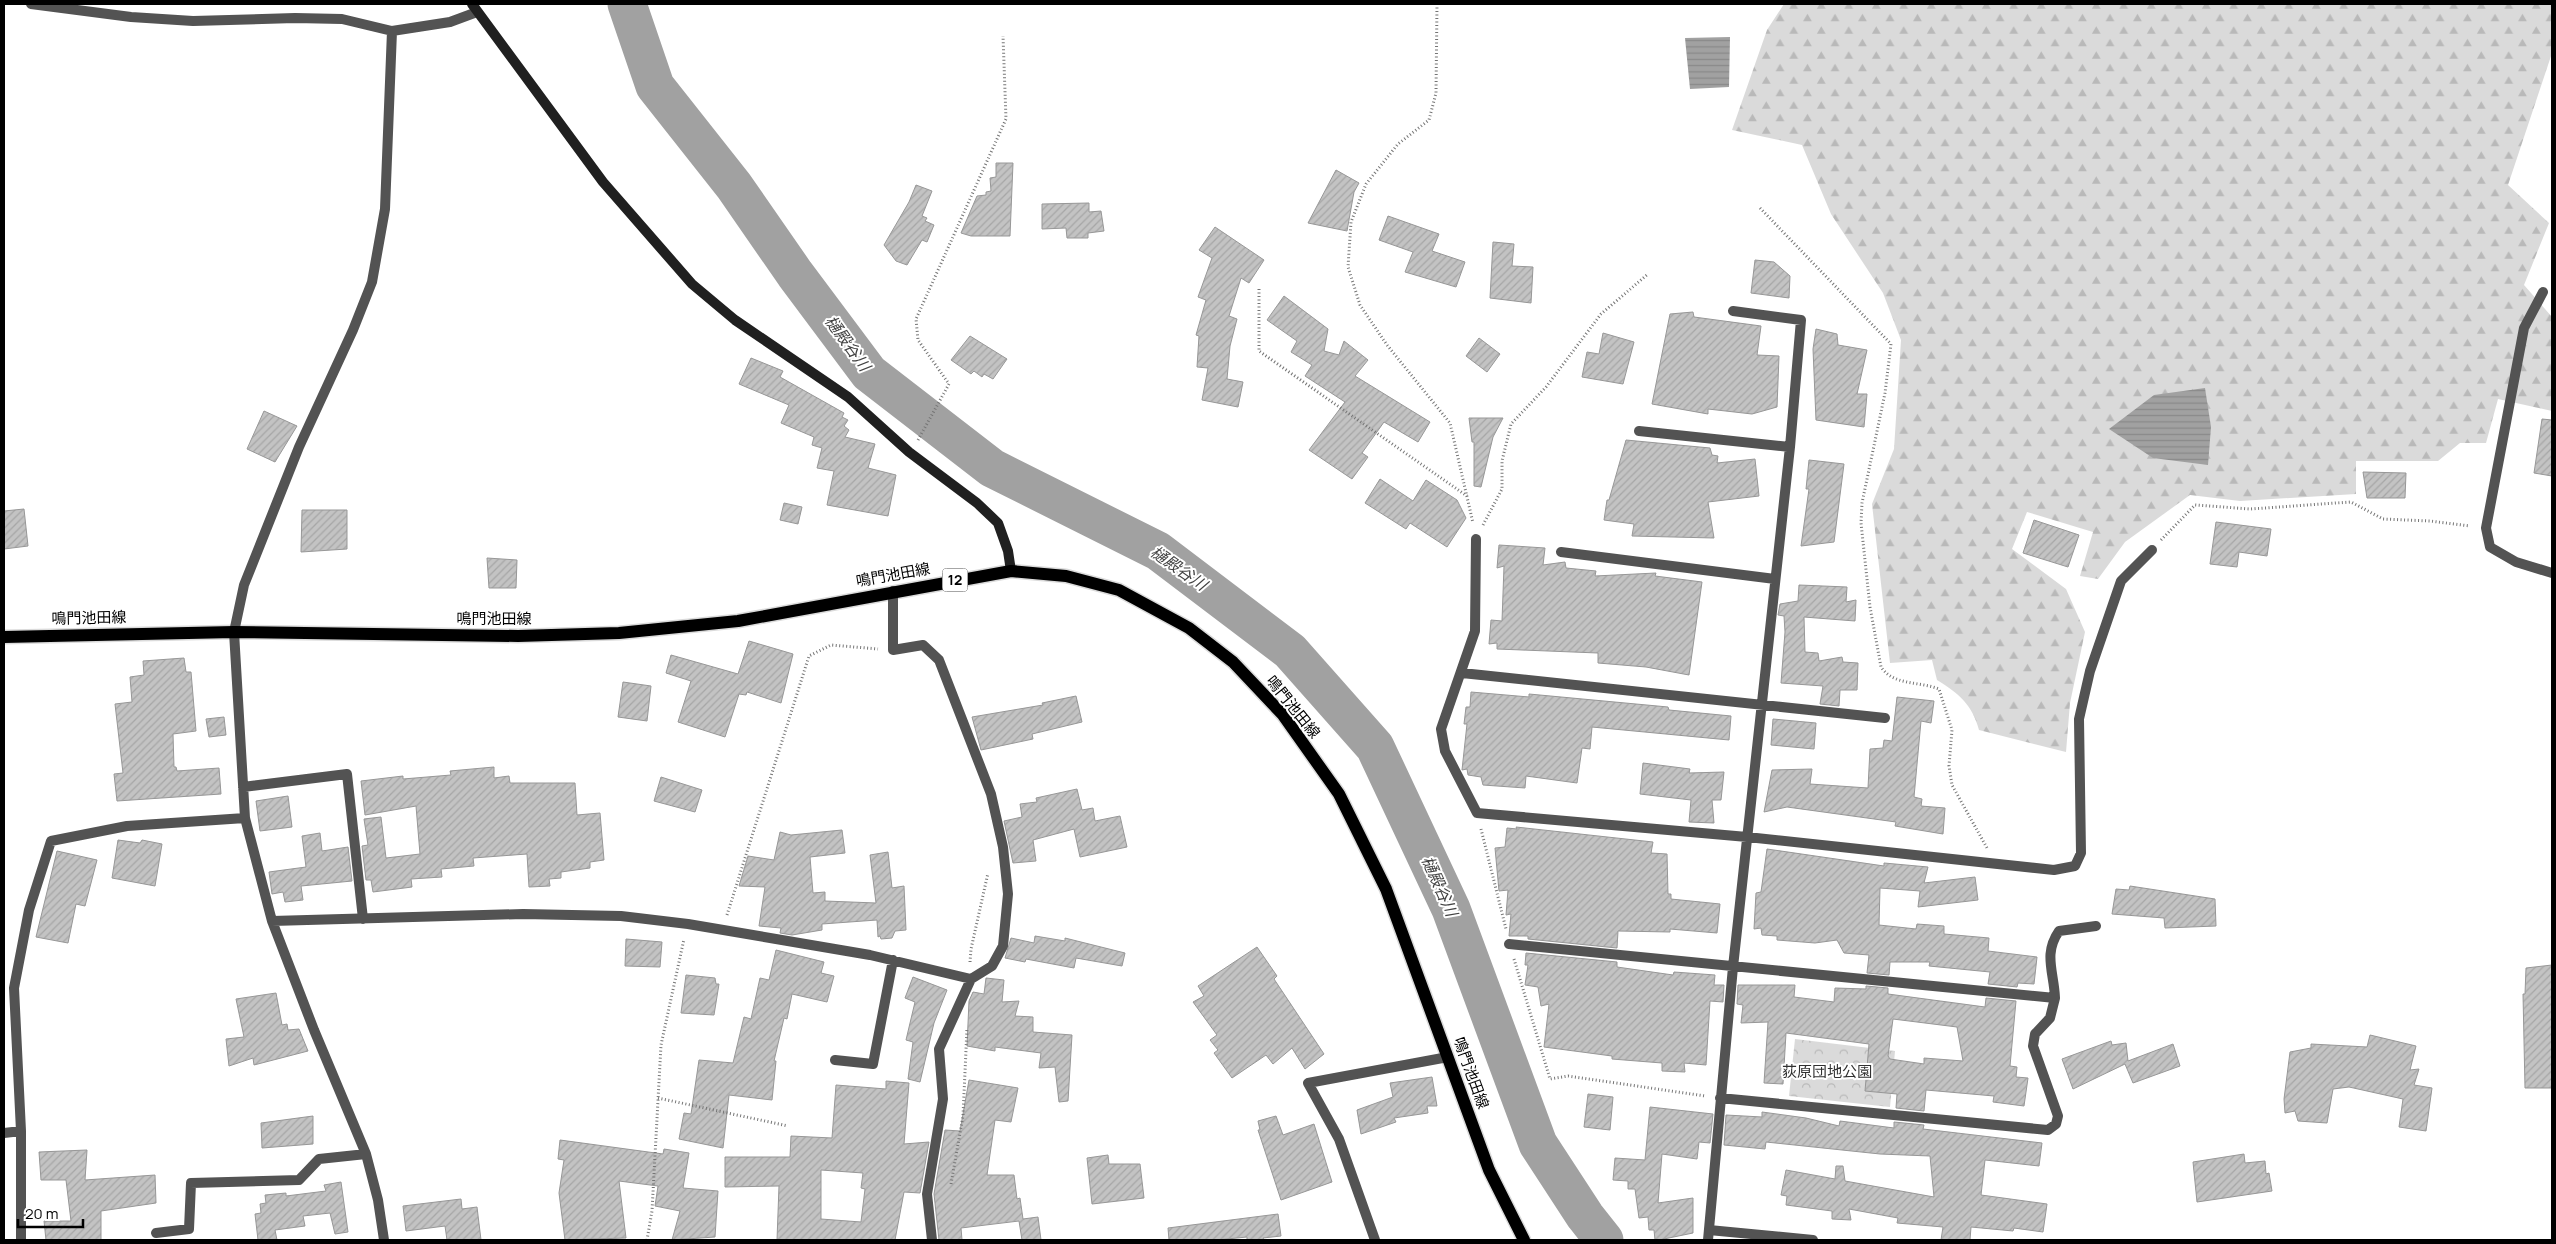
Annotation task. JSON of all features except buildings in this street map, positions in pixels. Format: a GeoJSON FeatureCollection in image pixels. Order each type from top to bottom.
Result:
{"type":"FeatureCollection","features":[{"type":"Feature","properties":{"kind":"main road","name":"鳴門池田線"},"geometry":{"type":"LineString","coordinates":[[4,637],[234,632],[518,636],[619,633],[738,621],[893,591],[1011,571],[1066,576],[1119,590],[1190,628],[1233,662],[1283,716],[1339,794],[1386,889],[1489,1170],[1524,1240]]}},
{"type":"Feature","properties":{"kind":"street"},"geometry":{"type":"LineString","coordinates":[[31,4],[131,17],[192,21],[295,18],[342,20],[392,31],[450,22],[475,8],[603,182],[692,284],[736,320],[848,397],[909,452],[977,503],[998,523],[1008,552],[1011,571]]}},
{"type":"Feature","properties":{"kind":"street"},"geometry":{"type":"LineString","coordinates":[[384,1240],[378,1200],[366,1154],[314,1030],[272,921],[245,818],[234,632],[248,575],[299,447],[353,330],[372,282],[386,209],[392,31]]}},
{"type":"Feature","properties":{"kind":"street"},"geometry":{"type":"LineString","coordinates":[[2543,292],[2524,328],[2486,528],[2490,547],[2516,562],[2552,573]]}},
{"type":"Feature","properties":{"kind":"street"},"geometry":{"type":"LineString","coordinates":[[1734,311],[1801,320],[1790,447],[1733,967],[1708,1235],[1813,1240]]}},
{"type":"Feature","properties":{"kind":"street"},"geometry":{"type":"LineString","coordinates":[[1639,431],[1790,447]]}},
{"type":"Feature","properties":{"kind":"street"},"geometry":{"type":"LineString","coordinates":[[1476,539],[1475,630],[1462,674],[1441,729],[1445,751],[1477,813],[1747,837],[2047,870],[2075,866],[2081,853],[2079,719],[2090,671],[2121,581],[2152,550]]}},
{"type":"Feature","properties":{"kind":"street"},"geometry":{"type":"LineString","coordinates":[[1561,552],[1775,579]]}},
{"type":"Feature","properties":{"kind":"street"},"geometry":{"type":"LineString","coordinates":[[893,591],[893,650],[923,645],[939,660],[991,794],[1003,847],[1008,894],[1003,946],[992,966],[971,979],[939,1049],[943,1099],[927,1194],[932,1240]]}},
{"type":"Feature","properties":{"kind":"street"},"geometry":{"type":"LineString","coordinates":[[1462,674],[1885,718]]}},
{"type":"Feature","properties":{"kind":"street"},"geometry":{"type":"LineString","coordinates":[[243,787],[347,774],[363,919]]}},
{"type":"Feature","properties":{"kind":"street"},"geometry":{"type":"LineString","coordinates":[[21,1240],[21,1131],[14,988],[29,910],[51,841],[127,826],[245,818]]}},
{"type":"Feature","properties":{"kind":"street"},"geometry":{"type":"LineString","coordinates":[[272,921],[523,914],[621,916],[688,924],[893,960],[971,979]]}},
{"type":"Feature","properties":{"kind":"street"},"geometry":{"type":"LineString","coordinates":[[1720,1098],[2048,1130],[2056,1124],[2058,1116],[2033,1046],[2035,1034],[2050,1018],[2054,998],[2049,953],[2052,942],[2059,931],[2096,926]]}},
{"type":"Feature","properties":{"kind":"street"},"geometry":{"type":"LineString","coordinates":[[1509,944],[2054,998]]}},
{"type":"Feature","properties":{"kind":"street"},"geometry":{"type":"LineString","coordinates":[[835,1060],[873,1064],[893,960]]}},
{"type":"Feature","properties":{"kind":"street"},"geometry":{"type":"LineString","coordinates":[[1374,1240],[1339,1138],[1308,1083],[1448,1057]]}},
{"type":"Feature","properties":{"kind":"street"},"geometry":{"type":"LineString","coordinates":[[4,1133],[21,1131]]}},
{"type":"Feature","properties":{"kind":"street"},"geometry":{"type":"LineString","coordinates":[[156,1233],[189,1229],[191,1183],[299,1180],[319,1159],[366,1154]]}},
{"type":"Feature","properties":{"kind":"path"},"geometry":{"type":"LineString","coordinates":[[1437,4],[1436,94],[1429,120],[1398,144],[1366,184],[1351,222],[1348,267],[1360,305],[1387,345],[1450,423],[1468,496],[1476,539]]}},
{"type":"Feature","properties":{"kind":"path"},"geometry":{"type":"LineString","coordinates":[[918,440],[949,384],[918,340],[916,319],[1006,118],[1003,36]]}},
{"type":"Feature","properties":{"kind":"path"},"geometry":{"type":"LineString","coordinates":[[1760,208],[1891,344],[1885,393],[1862,503],[1861,523],[1870,607],[1881,667],[1886,674],[1899,681],[1926,684],[1939,689],[1952,730],[1949,766],[1952,785],[1996,863]]}},
{"type":"Feature","properties":{"kind":"path"},"geometry":{"type":"LineString","coordinates":[[1476,539],[1502,489],[1502,460],[1511,424],[1546,387],[1601,314],[1648,274]]}},
{"type":"Feature","properties":{"kind":"path"},"geometry":{"type":"LineString","coordinates":[[1259,289],[1259,351],[1468,496]]}},
{"type":"Feature","properties":{"kind":"path"},"geometry":{"type":"LineString","coordinates":[[2152,550],[2195,505],[2250,509],[2351,502],[2383,519],[2430,521],[2486,528]]}},
{"type":"Feature","properties":{"kind":"path"},"geometry":{"type":"LineString","coordinates":[[722,930],[809,656],[831,644],[893,650]]}},
{"type":"Feature","properties":{"kind":"path"},"geometry":{"type":"LineString","coordinates":[[1477,813],[1509,944],[1550,1079],[1568,1076],[1720,1098]]}},
{"type":"Feature","properties":{"kind":"path"},"geometry":{"type":"LineString","coordinates":[[647,1240],[652,1211],[661,1045],[688,924]]}},
{"type":"Feature","properties":{"kind":"path"},"geometry":{"type":"LineString","coordinates":[[658,1098],[788,1126]]}},
{"type":"Feature","properties":{"kind":"green space"},"geometry":{"type":"Polygon","coordinates":[[[1784,4],[2552,4],[2552,53],[2508,185],[2549,223],[2524,285],[2552,317],[2552,411],[2498,399],[2486,443],[2460,443],[2438,461],[2356,461],[2356,494],[2240,501],[2190,495],[2125,542],[2098,579],[2080,576],[2093,532],[2027,512],[2012,549],[2066,589],[2085,632],[2070,703],[2066,752],[1979,730],[1973,713],[1964,701],[1937,680],[1932,660],[1890,663],[1872,504],[1894,449],[1901,340],[1883,293],[1831,214],[1802,145],[1732,130],[1767,30],[1784,4]]]}},
{"type":"Feature","properties":{"kind":"green space","name":"荻原団地公園"},"geometry":{"type":"Polygon","coordinates":[[[1795,1039],[1895,1051],[1890,1107],[1789,1096],[1795,1039]]]}},
{"type":"Feature","properties":{"kind":"shaded area"},"geometry":{"type":"Polygon","coordinates":[[[1730,37],[1729,87],[1690,89],[1685,38],[1730,37]]]}},
{"type":"Feature","properties":{"kind":"shaded area"},"geometry":{"type":"Polygon","coordinates":[[[2205,388],[2211,427],[2208,465],[2153,458],[2109,429],[2154,395],[2205,388]]]}},
{"type":"Feature","properties":{"kind":"waterway","name":"樋殿谷川"},"geometry":{"type":"LineString","coordinates":[[627,4],[655,86],[734,186],[795,274],[869,373],[992,468],[1158,551],[1290,651],[1375,747],[1451,909],[1538,1144],[1585,1216],[1604,1240]]}}]}
